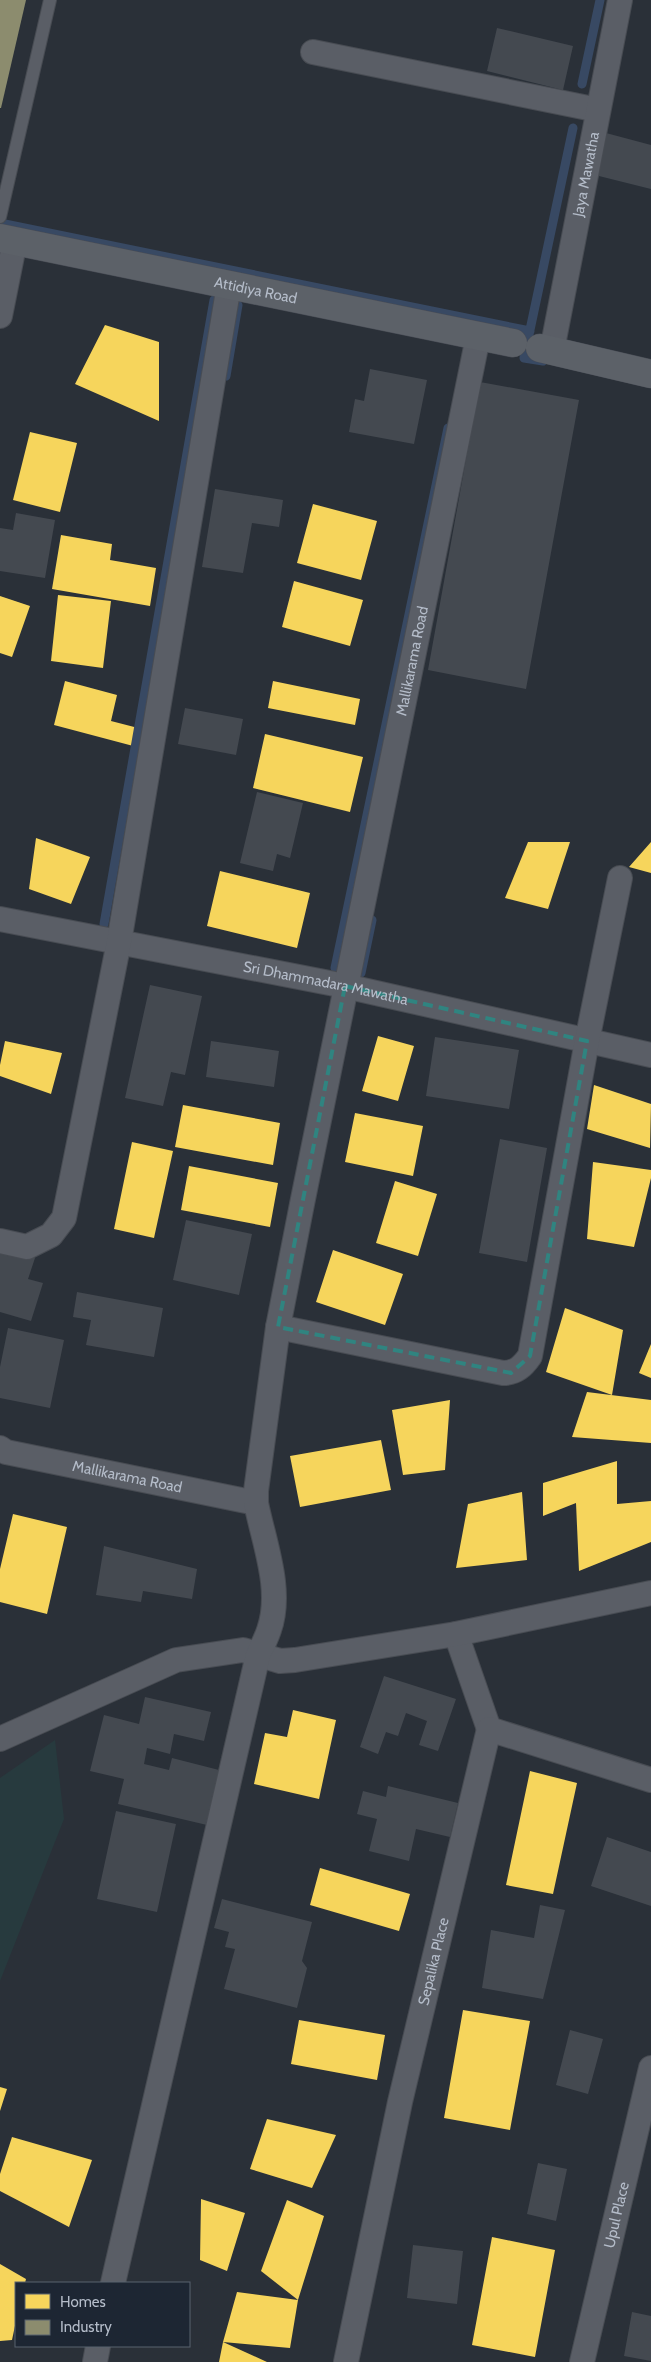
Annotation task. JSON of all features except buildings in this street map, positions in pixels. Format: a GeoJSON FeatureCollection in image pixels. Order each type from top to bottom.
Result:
{"type":"FeatureCollection","features":[{"type":"Feature","properties":{"kind":"main road","name":"Attidiya Road"},"geometry":{"type":"LineString","coordinates":[[8,240],[513,343]]}},
{"type":"Feature","properties":{"kind":"main road"},"geometry":{"type":"LineString","coordinates":[[546,349],[651,374]]}},
{"type":"Feature","properties":{"kind":"street","name":"Jaya Mawatha"},"geometry":{"type":"LineString","coordinates":[[546,349],[620,0]]}},
{"type":"Feature","properties":{"kind":"street"},"geometry":{"type":"LineString","coordinates":[[313,52],[598,110]]}},
{"type":"Feature","properties":{"kind":"street"},"geometry":{"type":"LineString","coordinates":[[0,316],[8,240]]}},
{"type":"Feature","properties":{"kind":"street"},"geometry":{"type":"LineString","coordinates":[[0,1241],[26,1247],[52,1234],[64,1218],[119,942],[229,285]]}},
{"type":"Feature","properties":{"kind":"street","name":"Mallikarama Road"},"geometry":{"type":"LineString","coordinates":[[113,2282],[258,1655],[269,1630],[274,1590],[256,1503],[256,1491],[278,1327],[345,986],[478,337]]}},
{"type":"Feature","properties":{"kind":"street"},"geometry":{"type":"LineString","coordinates":[[278,1327],[503,1373],[511,1373],[530,1356],[587,1042],[620,878]]}},
{"type":"Feature","properties":{"kind":"street","name":"Sri Dhammadara Mawatha"},"geometry":{"type":"LineString","coordinates":[[0,919],[345,986],[651,1055]]}},
{"type":"Feature","properties":{"kind":"street","name":"Mallikarama Road"},"geometry":{"type":"LineString","coordinates":[[0,1448],[6,1452],[256,1503]]}},
{"type":"Feature","properties":{"kind":"street"},"geometry":{"type":"LineString","coordinates":[[0,1739],[176,1660],[243,1650],[280,1661],[295,1660],[456,1634],[651,1593]]}},
{"type":"Feature","properties":{"kind":"street"},"geometry":{"type":"LineString","coordinates":[[456,1634],[489,1729],[651,1780]]}},
{"type":"Feature","properties":{"kind":"street","name":"Sepalika Place"},"geometry":{"type":"LineString","coordinates":[[346,2362],[400,2102],[489,1729]]}},
{"type":"Feature","properties":{"kind":"street","name":"Upul Place"},"geometry":{"type":"LineString","coordinates":[[582,2362],[651,2068]]}},
{"type":"Feature","properties":{"kind":"street"},"geometry":{"type":"LineString","coordinates":[[95,2362],[98,2347]]}},
{"type":"Feature","properties":{"kind":"lane"},"geometry":{"type":"LineString","coordinates":[[0,218],[50,0]]}},
{"type":"Feature","properties":{"kind":"highlighted area"},"geometry":{"type":"Polygon","coordinates":[[[345,986],[587,1041],[530,1356],[511,1373],[278,1327],[345,986]]]}},
{"type":"Feature","properties":{"kind":"green space"},"geometry":{"type":"Polygon","coordinates":[[[55,1740],[64,1819],[0,1981],[0,1778],[55,1740]]]}},
{"type":"Feature","properties":{"kind":"waterway"},"geometry":{"type":"LineString","coordinates":[[582,84],[600,0]]}},
{"type":"Feature","properties":{"kind":"waterway"},"geometry":{"type":"LineString","coordinates":[[543,361],[524,358],[573,128]]}},
{"type":"Feature","properties":{"kind":"waterway"},"geometry":{"type":"LineString","coordinates":[[0,223],[530,331]]}},
{"type":"Feature","properties":{"kind":"waterway"},"geometry":{"type":"LineString","coordinates":[[104,924],[214,300]]}},
{"type":"Feature","properties":{"kind":"waterway"},"geometry":{"type":"LineString","coordinates":[[226,376],[238,305]]}},
{"type":"Feature","properties":{"kind":"waterway"},"geometry":{"type":"LineString","coordinates":[[335,968],[448,428]]}},
{"type":"Feature","properties":{"kind":"waterway"},"geometry":{"type":"LineString","coordinates":[[361,973],[372,920]]}}]}
